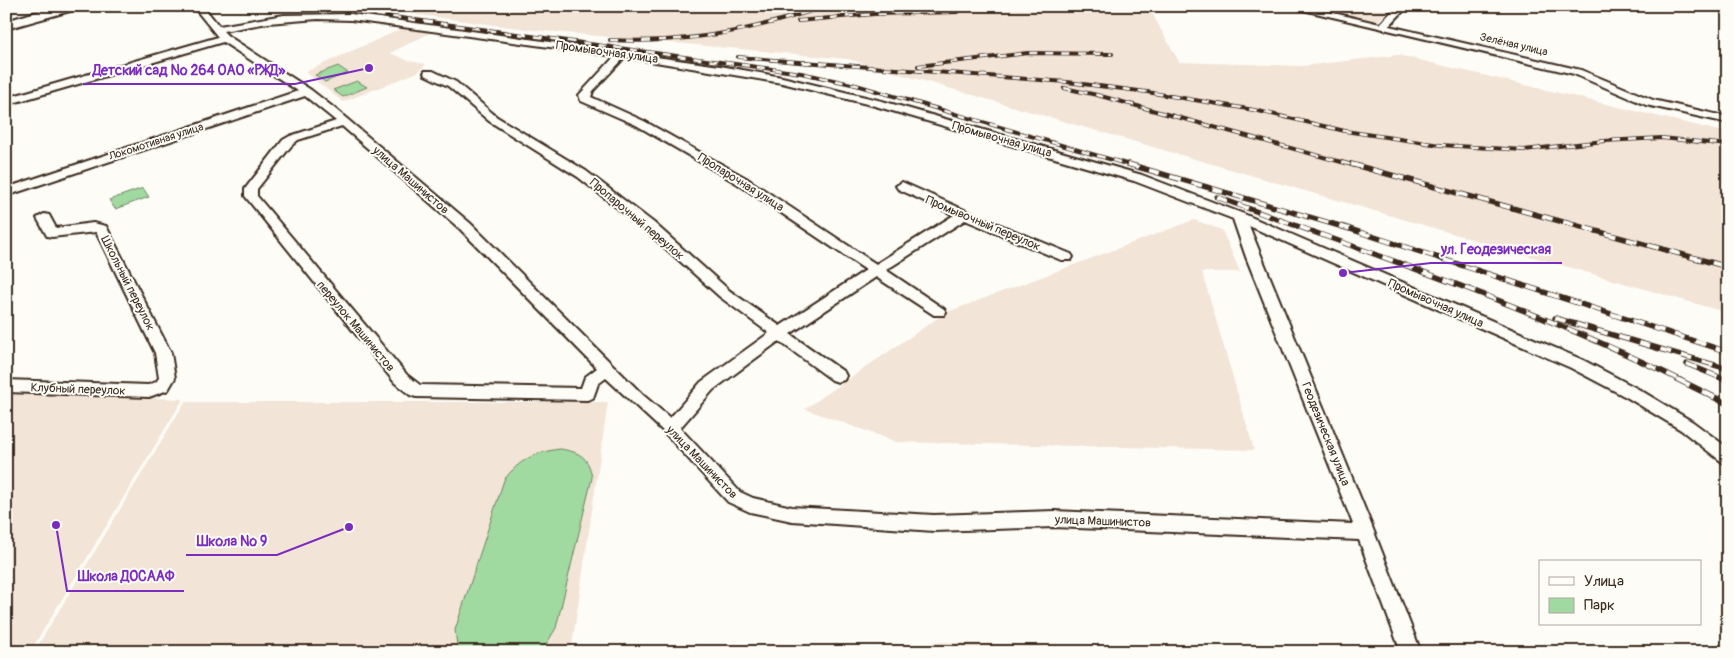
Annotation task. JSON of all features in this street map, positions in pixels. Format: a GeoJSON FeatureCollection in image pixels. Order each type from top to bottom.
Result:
{"type":"FeatureCollection","features":[{"type":"Feature","properties":{"kind":"highway"},"geometry":{"type":"LineString","coordinates":[[6,25],[72,6]]}},
{"type":"Feature","properties":{"kind":"street","name":"улица Машинистов"},"geometry":{"type":"LineString","coordinates":[[198,6],[222,33],[307,92],[465,226],[607,369],[670,428],[734,497],[750,506],[792,514],[934,523],[1054,519],[1364,532]]}},
{"type":"Feature","properties":{"kind":"street","name":"Зелёная улица"},"geometry":{"type":"LineString","coordinates":[[1291,6],[1577,72],[1650,103],[1728,120]]}},
{"type":"Feature","properties":{"kind":"street"},"geometry":{"type":"LineString","coordinates":[[1382,26],[1403,6]]}},
{"type":"Feature","properties":{"kind":"street","name":"Промывочная улица"},"geometry":{"type":"LineString","coordinates":[[6,102],[271,19],[328,16],[351,17],[623,54],[720,69],[843,94],[1138,178],[1239,217],[1577,364],[1634,394],[1687,426],[1728,457]]}},
{"type":"Feature","properties":{"kind":"street","name":"Пропарочная улица"},"geometry":{"type":"LineString","coordinates":[[623,54],[589,89],[585,99],[640,123],[721,169],[939,312]]}},
{"type":"Feature","properties":{"kind":"street","name":"Пропарочный переулок"},"geometry":{"type":"LineString","coordinates":[[429,73],[452,84],[493,119],[582,174],[649,226],[725,294],[838,376]]}},
{"type":"Feature","properties":{"kind":"street","name":"Локомотивная улица"},"geometry":{"type":"LineString","coordinates":[[6,192],[307,92]]}},
{"type":"Feature","properties":{"kind":"street","name":"переулок Машинистов"},"geometry":{"type":"LineString","coordinates":[[343,122],[288,142],[251,189],[251,196],[401,379],[416,391],[587,394],[591,382],[607,369]]}},
{"type":"Feature","properties":{"kind":"street","name":"Промывочный переулок"},"geometry":{"type":"LineString","coordinates":[[902,186],[964,215],[1066,257]]}},
{"type":"Feature","properties":{"kind":"street"},"geometry":{"type":"LineString","coordinates":[[670,428],[682,417],[708,386],[780,333],[964,215]]}},
{"type":"Feature","properties":{"kind":"street","name":"Геодезическая улица"},"geometry":{"type":"LineString","coordinates":[[1239,217],[1253,257],[1411,652]]}},
{"type":"Feature","properties":{"kind":"street","name":"Школьный переулок"},"geometry":{"type":"LineString","coordinates":[[44,218],[52,233],[93,227],[101,229],[163,353],[167,378],[162,386],[149,391]]}},
{"type":"Feature","properties":{"kind":"street","name":"Клубный переулок"},"geometry":{"type":"LineString","coordinates":[[6,386],[149,391]]}},
{"type":"Feature","properties":{"kind":"shaded area"},"geometry":{"type":"Polygon","coordinates":[[[409,6],[1148,6],[1179,62],[1302,66],[1398,55],[1728,133],[1728,313],[848,59],[534,30],[412,14],[409,6]]]}},
{"type":"Feature","properties":{"kind":"shaded area"},"geometry":{"type":"Polygon","coordinates":[[[1302,6],[1393,6],[1377,22],[1302,6]]]}},
{"type":"Feature","properties":{"kind":"shaded area"},"geometry":{"type":"Polygon","coordinates":[[[408,26],[436,30],[390,53],[409,61],[426,64],[418,72],[343,102],[305,72],[408,26]]]}},
{"type":"Feature","properties":{"kind":"shaded area"},"geometry":{"type":"Polygon","coordinates":[[[1194,220],[1222,230],[1240,272],[1202,272],[1254,450],[897,442],[805,409],[945,313],[1194,220]]]}},
{"type":"Feature","properties":{"kind":"shaded area"},"geometry":{"type":"Polygon","coordinates":[[[6,394],[183,399],[30,652],[6,652],[6,394]]]}},
{"type":"Feature","properties":{"kind":"shaded area"},"geometry":{"type":"Polygon","coordinates":[[[185,402],[608,402],[571,652],[34,652],[185,402]]]}},
{"type":"Feature","properties":{"kind":"shaded area"},"geometry":{"type":"Polygon","coordinates":[[[933,642],[1118,648],[1119,652],[933,652],[933,642]]]}},
{"type":"Feature","properties":{"kind":"green space"},"geometry":{"type":"Polygon","coordinates":[[[338,66],[348,73],[325,82],[315,75],[338,66]]]}},
{"type":"Feature","properties":{"kind":"green space"},"geometry":{"type":"Polygon","coordinates":[[[357,81],[367,87],[343,97],[333,90],[357,81]]]}},
{"type":"Feature","properties":{"kind":"green space"},"geometry":{"type":"Polygon","coordinates":[[[143,188],[149,197],[115,209],[109,200],[143,188]]]}},
{"type":"Feature","properties":{"kind":"green space"},"geometry":{"type":"Polygon","coordinates":[[[560,449],[578,454],[586,460],[592,478],[556,628],[539,652],[461,652],[457,645],[455,630],[504,480],[528,458],[543,452],[560,449]]]}},
{"type":"Feature","properties":{"kind":"railway"},"geometry":{"type":"LineString","coordinates":[[313,6],[801,73],[856,85],[1133,166]]}},
{"type":"Feature","properties":{"kind":"railway"},"geometry":{"type":"LineString","coordinates":[[610,40],[665,40],[719,34],[746,29],[825,6]]}},
{"type":"Feature","properties":{"kind":"railway"},"geometry":{"type":"LineString","coordinates":[[798,21],[874,14],[957,12]]}},
{"type":"Feature","properties":{"kind":"railway"},"geometry":{"type":"LineString","coordinates":[[918,66],[1028,53],[1112,54]]}},
{"type":"Feature","properties":{"kind":"railway"},"geometry":{"type":"LineString","coordinates":[[738,57],[811,63]]}},
{"type":"Feature","properties":{"kind":"railway"},"geometry":{"type":"LineString","coordinates":[[804,62],[1067,82],[1147,92],[1254,110],[1345,131],[1440,145],[1524,150],[1604,141],[1662,138],[1728,145]]}},
{"type":"Feature","properties":{"kind":"railway"},"geometry":{"type":"LineString","coordinates":[[1064,88],[1097,95],[1356,166]]}},
{"type":"Feature","properties":{"kind":"railway"},"geometry":{"type":"LineString","coordinates":[[1128,164],[1350,229],[1728,352]]}},
{"type":"Feature","properties":{"kind":"railway"},"geometry":{"type":"LineString","coordinates":[[1351,164],[1728,267]]}},
{"type":"Feature","properties":{"kind":"railway"},"geometry":{"type":"LineString","coordinates":[[1217,197],[1451,282],[1567,328],[1680,380]]}},
{"type":"Feature","properties":{"kind":"railway"},"geometry":{"type":"LineString","coordinates":[[1555,318],[1728,369]]}},
{"type":"Feature","properties":{"kind":"railway"},"geometry":{"type":"LineString","coordinates":[[1687,364],[1726,380]]}},
{"type":"Feature","properties":{"kind":"railway"},"geometry":{"type":"LineString","coordinates":[[1677,379],[1728,404]]}},
{"type":"Feature","properties":{"kind":"railway"},"geometry":{"type":"LineString","coordinates":[[1723,379],[1728,381]]}},
{"type":"Feature","properties":{"kind":"place","name":"Детский сад № 264 ОАО «РЖД»"},"geometry":{"type":"Point","coordinates":[369,68]}},
{"type":"Feature","properties":{"kind":"place","name":"ул. Геодезическая"},"geometry":{"type":"Point","coordinates":[1343,273]}},
{"type":"Feature","properties":{"kind":"place","name":"Школа ДОСААФ"},"geometry":{"type":"Point","coordinates":[56,525]}},
{"type":"Feature","properties":{"kind":"place","name":"Школа № 9"},"geometry":{"type":"Point","coordinates":[349,527]}}]}
